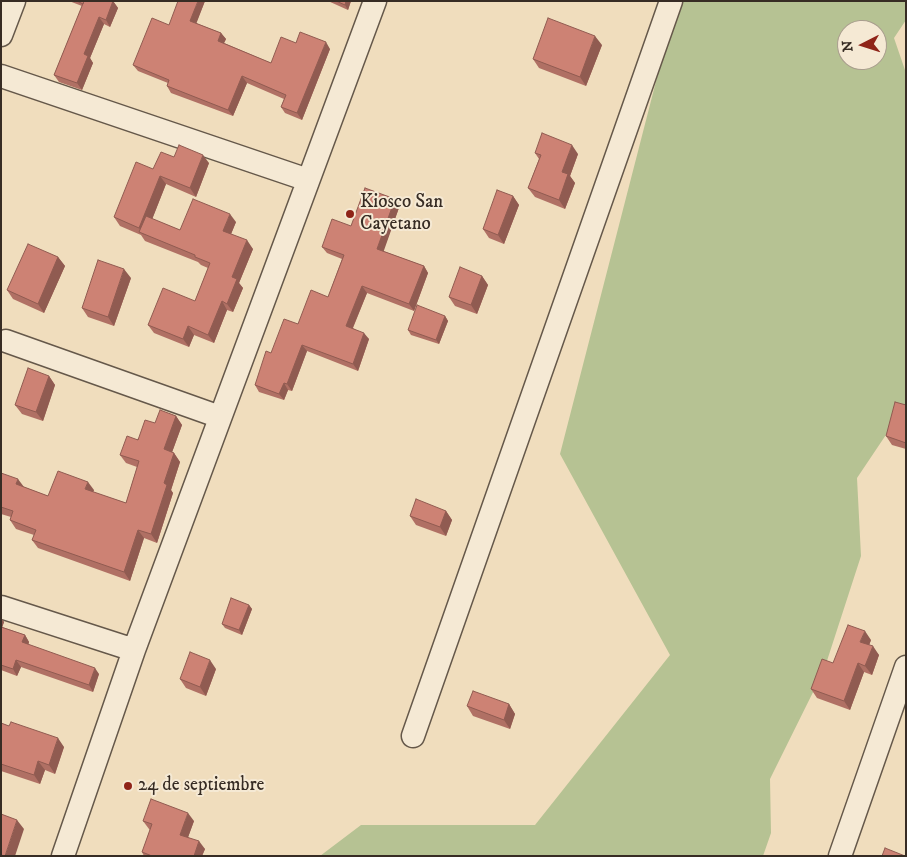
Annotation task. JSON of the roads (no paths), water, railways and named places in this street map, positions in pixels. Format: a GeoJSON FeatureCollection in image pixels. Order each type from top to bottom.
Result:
{"type":"FeatureCollection","features":[{"type":"Feature","properties":{"kind":"street"},"geometry":{"type":"LineString","coordinates":[[1,35],[14,1]]}},
{"type":"Feature","properties":{"kind":"street"},"geometry":{"type":"LineString","coordinates":[[63,856],[134,650],[375,1]]}},
{"type":"Feature","properties":{"kind":"street"},"geometry":{"type":"LineString","coordinates":[[413,736],[671,1]]}},
{"type":"Feature","properties":{"kind":"street"},"geometry":{"type":"LineString","coordinates":[[1,76],[308,180]]}},
{"type":"Feature","properties":{"kind":"street"},"geometry":{"type":"LineString","coordinates":[[6,341],[220,417]]}},
{"type":"Feature","properties":{"kind":"street"},"geometry":{"type":"LineString","coordinates":[[1,607],[134,650]]}},
{"type":"Feature","properties":{"kind":"street"},"geometry":{"type":"LineString","coordinates":[[840,856],[906,668]]}},
{"type":"Feature","properties":{"kind":"place","name":"Kiosco San Cayetano"},"geometry":{"type":"Point","coordinates":[350,214]}},
{"type":"Feature","properties":{"kind":"place","name":"24 de septiembre"},"geometry":{"type":"Point","coordinates":[128,786]}}]}
